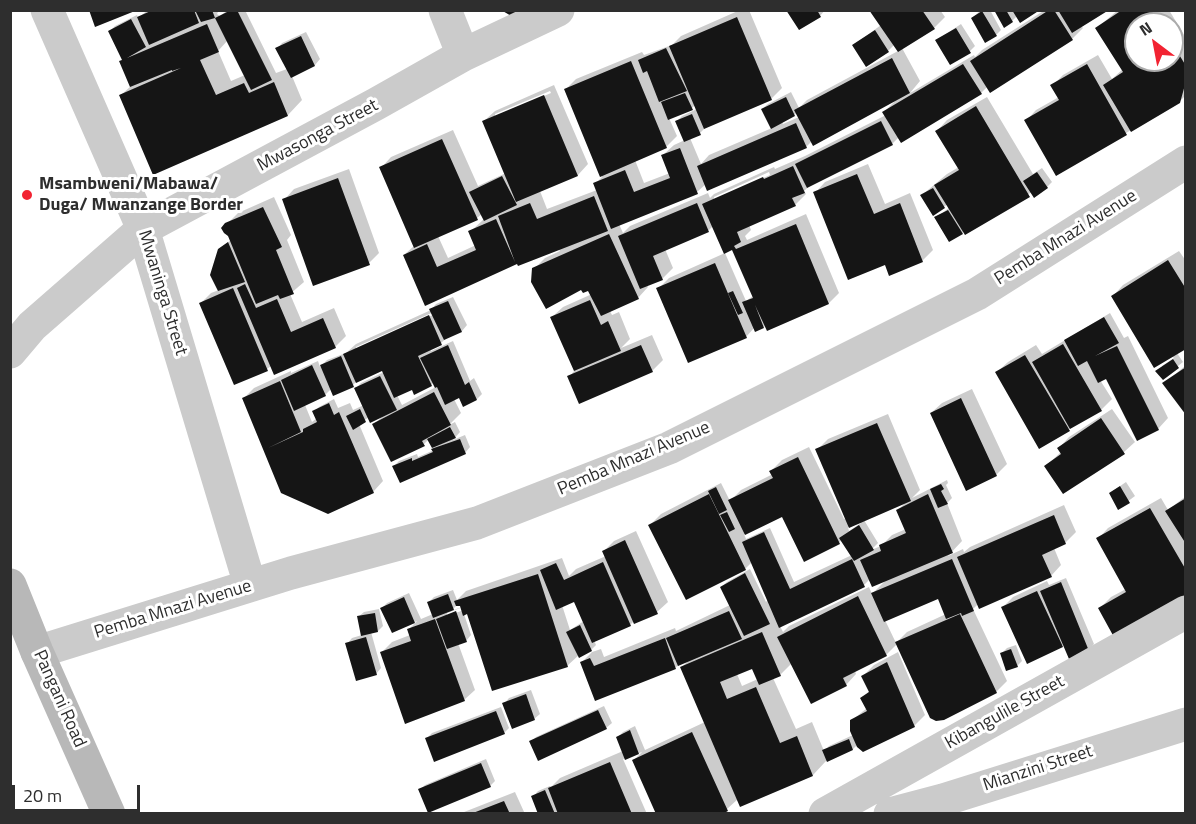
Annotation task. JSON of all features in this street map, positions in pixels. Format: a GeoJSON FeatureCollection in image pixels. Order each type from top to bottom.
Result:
{"type":"FeatureCollection","features":[{"type":"Feature","properties":{"kind":"main road","name":"Pangani Road"},"geometry":{"type":"LineString","coordinates":[[10,585],[37,652],[109,813]]}},
{"type":"Feature","properties":{"kind":"street","name":"Mwaninga Street"},"geometry":{"type":"LineString","coordinates":[[47,10],[143,229],[250,585]]}},
{"type":"Feature","properties":{"kind":"street"},"geometry":{"type":"LineString","coordinates":[[445,10],[463,55]]}},
{"type":"Feature","properties":{"kind":"street","name":"Mwasonga Street"},"geometry":{"type":"LineString","coordinates":[[10,352],[32,326],[143,229],[463,55],[558,10]]}},
{"type":"Feature","properties":{"kind":"street","name":"Pemba Mnazi Avenue"},"geometry":{"type":"LineString","coordinates":[[37,652],[250,585],[477,523],[669,448],[977,294],[1185,162]]}},
{"type":"Feature","properties":{"kind":"street","name":"Kibangulile Street"},"geometry":{"type":"LineString","coordinates":[[825,813],[1185,612]]}},
{"type":"Feature","properties":{"kind":"street","name":"Mianzini Street"},"geometry":{"type":"LineString","coordinates":[[890,813],[943,800],[1185,724]]}},
{"type":"Feature","properties":{"kind":"building"},"geometry":{"type":"Polygon","coordinates":[[[89,10],[135,10],[135,11],[95,27],[89,10]]]}},
{"type":"Feature","properties":{"kind":"building"},"geometry":{"type":"Polygon","coordinates":[[[153,10],[194,10],[199,23],[149,45],[137,17],[153,10]]]}},
{"type":"Feature","properties":{"kind":"building"},"geometry":{"type":"Polygon","coordinates":[[[195,10],[212,10],[215,18],[201,22],[195,10]]]}},
{"type":"Feature","properties":{"kind":"building"},"geometry":{"type":"Polygon","coordinates":[[[231,10],[237,10],[272,80],[251,90],[215,18],[231,10]]]}},
{"type":"Feature","properties":{"kind":"building"},"geometry":{"type":"Polygon","coordinates":[[[501,10],[525,10],[513,17],[501,10]]]}},
{"type":"Feature","properties":{"kind":"building"},"geometry":{"type":"Polygon","coordinates":[[[786,10],[817,10],[821,17],[799,30],[786,10]]]}},
{"type":"Feature","properties":{"kind":"building"},"geometry":{"type":"Polygon","coordinates":[[[869,10],[922,10],[935,29],[898,52],[869,10]]]}},
{"type":"Feature","properties":{"kind":"building"},"geometry":{"type":"Polygon","coordinates":[[[994,10],[1006,10],[1013,22],[1004,28],[994,10]]]}},
{"type":"Feature","properties":{"kind":"building"},"geometry":{"type":"Polygon","coordinates":[[[1012,10],[1040,10],[1020,23],[1012,10]]]}},
{"type":"Feature","properties":{"kind":"building"},"geometry":{"type":"Polygon","coordinates":[[[1049,10],[1054,10],[1073,40],[990,93],[970,61],[1049,10]]]}},
{"type":"Feature","properties":{"kind":"building"},"geometry":{"type":"Polygon","coordinates":[[[1058,10],[1109,10],[1072,33],[1058,10]]]}},
{"type":"Feature","properties":{"kind":"building"},"geometry":{"type":"Polygon","coordinates":[[[1122,10],[1152,10],[1153,12],[1124,12],[1124,72],[1184,72],[1184,63],[1186,81],[1180,103],[1131,132],[1103,85],[1123,72],[1095,28],[1122,10]]]}},
{"type":"Feature","properties":{"kind":"building"},"geometry":{"type":"Polygon","coordinates":[[[982,11],[997,36],[985,43],[971,18],[982,11]]]}},
{"type":"Feature","properties":{"kind":"building"},"geometry":{"type":"Polygon","coordinates":[[[737,17],[772,100],[704,129],[669,46],[737,17]]]}},
{"type":"Feature","properties":{"kind":"building"},"geometry":{"type":"Polygon","coordinates":[[[131,19],[146,47],[127,58],[207,24],[219,52],[200,60],[216,95],[244,83],[249,93],[274,82],[288,116],[153,175],[119,95],[181,68],[130,87],[119,61],[122,60],[108,31],[131,19]]]}},
{"type":"Feature","properties":{"kind":"building"},"geometry":{"type":"Polygon","coordinates":[[[956,28],[971,53],[950,65],[935,40],[956,28]]]}},
{"type":"Feature","properties":{"kind":"building"},"geometry":{"type":"Polygon","coordinates":[[[875,30],[889,52],[866,67],[852,45],[875,30]]]}},
{"type":"Feature","properties":{"kind":"building"},"geometry":{"type":"Polygon","coordinates":[[[301,36],[315,66],[291,78],[275,48],[301,36]]]}},
{"type":"Feature","properties":{"kind":"building"},"geometry":{"type":"Polygon","coordinates":[[[666,48],[687,91],[659,102],[647,71],[643,73],[638,60],[666,48]]]}},
{"type":"Feature","properties":{"kind":"building"},"geometry":{"type":"Polygon","coordinates":[[[892,58],[910,93],[813,146],[794,110],[892,58]]]}},
{"type":"Feature","properties":{"kind":"building"},"geometry":{"type":"Polygon","coordinates":[[[631,61],[667,148],[600,177],[564,89],[631,61]]]}},
{"type":"Feature","properties":{"kind":"building"},"geometry":{"type":"Polygon","coordinates":[[[963,64],[982,94],[901,143],[882,112],[963,64]]]}},
{"type":"Feature","properties":{"kind":"building"},"geometry":{"type":"Polygon","coordinates":[[[1087,64],[1127,135],[1056,176],[1024,120],[1059,100],[1050,85],[1087,64]]]}},
{"type":"Feature","properties":{"kind":"building"},"geometry":{"type":"Polygon","coordinates":[[[685,93],[693,110],[668,120],[661,102],[685,93]]]}},
{"type":"Feature","properties":{"kind":"building"},"geometry":{"type":"Polygon","coordinates":[[[544,95],[578,176],[516,202],[482,121],[544,95]]]}},
{"type":"Feature","properties":{"kind":"building"},"geometry":{"type":"Polygon","coordinates":[[[786,97],[795,116],[771,129],[761,109],[786,97]]]}},
{"type":"Feature","properties":{"kind":"building"},"geometry":{"type":"Polygon","coordinates":[[[976,106],[1030,197],[965,235],[934,185],[959,170],[935,131],[976,106]]]}},
{"type":"Feature","properties":{"kind":"building"},"geometry":{"type":"Polygon","coordinates":[[[692,114],[701,135],[684,142],[675,121],[692,114]]]}},
{"type":"Feature","properties":{"kind":"building"},"geometry":{"type":"Polygon","coordinates":[[[881,121],[893,145],[807,188],[795,164],[881,121]]]}},
{"type":"Feature","properties":{"kind":"building"},"geometry":{"type":"Polygon","coordinates":[[[796,123],[807,148],[707,191],[697,166],[796,123]]]}},
{"type":"Feature","properties":{"kind":"building"},"geometry":{"type":"Polygon","coordinates":[[[442,139],[478,220],[414,248],[379,167],[442,139]]]}},
{"type":"Feature","properties":{"kind":"building"},"geometry":{"type":"Polygon","coordinates":[[[680,148],[698,194],[611,229],[593,183],[625,170],[634,192],[670,178],[661,155],[680,148]]]}},
{"type":"Feature","properties":{"kind":"building"},"geometry":{"type":"Polygon","coordinates":[[[793,166],[805,193],[792,198],[796,206],[737,232],[741,242],[734,246],[736,249],[796,224],[829,304],[767,331],[755,305],[764,328],[755,332],[742,302],[753,298],[732,250],[724,254],[702,204],[793,166]]]}},
{"type":"Feature","properties":{"kind":"building"},"geometry":{"type":"Polygon","coordinates":[[[1037,172],[1048,188],[1034,198],[1023,181],[1037,172]]]}},
{"type":"Feature","properties":{"kind":"building"},"geometry":{"type":"Polygon","coordinates":[[[857,174],[874,214],[900,203],[923,262],[889,276],[885,265],[848,280],[813,192],[857,174]]]}},
{"type":"Feature","properties":{"kind":"building"},"geometry":{"type":"Polygon","coordinates":[[[502,176],[517,205],[484,221],[469,192],[502,176]]]}},
{"type":"Feature","properties":{"kind":"building"},"geometry":{"type":"Polygon","coordinates":[[[338,178],[370,265],[313,286],[282,199],[338,178]]]}},
{"type":"Feature","properties":{"kind":"building"},"geometry":{"type":"Polygon","coordinates":[[[933,188],[945,208],[933,216],[920,195],[933,188]]]}},
{"type":"Feature","properties":{"kind":"building"},"geometry":{"type":"Polygon","coordinates":[[[594,196],[608,231],[518,266],[517,264],[425,306],[403,255],[427,244],[437,267],[476,250],[468,231],[496,219],[515,262],[498,216],[530,203],[537,219],[594,196]]]}},
{"type":"Feature","properties":{"kind":"building"},"geometry":{"type":"Polygon","coordinates":[[[697,203],[709,232],[653,256],[663,280],[640,289],[618,236],[697,203]]]}},
{"type":"Feature","properties":{"kind":"building"},"geometry":{"type":"Polygon","coordinates":[[[263,207],[282,247],[276,250],[294,294],[280,299],[278,295],[256,304],[228,236],[221,228],[225,223],[263,207]]]}},
{"type":"Feature","properties":{"kind":"building"},"geometry":{"type":"Polygon","coordinates":[[[948,210],[963,234],[949,242],[934,217],[948,210]]]}},
{"type":"Feature","properties":{"kind":"building"},"geometry":{"type":"Polygon","coordinates":[[[609,234],[639,299],[601,316],[588,291],[583,293],[581,290],[546,309],[531,282],[532,268],[609,234]]]}},
{"type":"Feature","properties":{"kind":"building"},"geometry":{"type":"Polygon","coordinates":[[[228,242],[245,282],[218,291],[210,275],[218,249],[228,242]]]}},
{"type":"Feature","properties":{"kind":"building"},"geometry":{"type":"Polygon","coordinates":[[[1168,260],[1186,289],[1186,349],[1154,368],[1111,296],[1168,260]]]}},
{"type":"Feature","properties":{"kind":"building"},"geometry":{"type":"Polygon","coordinates":[[[715,263],[747,338],[688,363],[656,288],[715,263]]]}},
{"type":"Feature","properties":{"kind":"building"},"geometry":{"type":"Polygon","coordinates":[[[245,284],[256,308],[277,299],[291,332],[323,318],[336,348],[274,375],[237,288],[245,284]]]}},
{"type":"Feature","properties":{"kind":"building"},"geometry":{"type":"Polygon","coordinates":[[[233,288],[268,371],[234,385],[199,303],[233,288]]]}},
{"type":"Feature","properties":{"kind":"building"},"geometry":{"type":"Polygon","coordinates":[[[733,291],[743,313],[738,315],[728,293],[733,291]]]}},
{"type":"Feature","properties":{"kind":"building"},"geometry":{"type":"Polygon","coordinates":[[[590,300],[601,325],[608,321],[621,351],[574,371],[550,317],[590,300]]]}},
{"type":"Feature","properties":{"kind":"building"},"geometry":{"type":"Polygon","coordinates":[[[448,301],[462,332],[444,340],[429,309],[448,301]]]}},
{"type":"Feature","properties":{"kind":"building"},"geometry":{"type":"Polygon","coordinates":[[[429,315],[442,345],[418,356],[432,386],[414,395],[412,390],[394,398],[382,371],[356,383],[343,354],[429,315]]]}},
{"type":"Feature","properties":{"kind":"building"},"geometry":{"type":"Polygon","coordinates":[[[1104,317],[1119,343],[1095,356],[1117,346],[1159,430],[1137,441],[1106,379],[1098,383],[1087,361],[1078,366],[1064,340],[1104,317]]]}},
{"type":"Feature","properties":{"kind":"building"},"geometry":{"type":"Polygon","coordinates":[[[1063,344],[1102,411],[1070,429],[1032,362],[1063,344]]]}},
{"type":"Feature","properties":{"kind":"building"},"geometry":{"type":"Polygon","coordinates":[[[448,345],[465,385],[469,382],[477,400],[463,407],[459,398],[445,405],[420,358],[448,345]]]}},
{"type":"Feature","properties":{"kind":"building"},"geometry":{"type":"Polygon","coordinates":[[[641,345],[653,372],[579,404],[567,376],[641,345]]]}},
{"type":"Feature","properties":{"kind":"building"},"geometry":{"type":"Polygon","coordinates":[[[1025,355],[1070,431],[1039,449],[995,372],[1025,355]]]}},
{"type":"Feature","properties":{"kind":"building"},"geometry":{"type":"Polygon","coordinates":[[[341,356],[354,387],[333,396],[320,365],[341,356]]]}},
{"type":"Feature","properties":{"kind":"building"},"geometry":{"type":"Polygon","coordinates":[[[1173,359],[1179,368],[1163,380],[1155,371],[1173,359]]]}},
{"type":"Feature","properties":{"kind":"building"},"geometry":{"type":"Polygon","coordinates":[[[312,365],[326,396],[294,411],[281,380],[312,365]]]}},
{"type":"Feature","properties":{"kind":"building"},"geometry":{"type":"Polygon","coordinates":[[[1186,367],[1186,415],[1162,383],[1186,367]]]}},
{"type":"Feature","properties":{"kind":"building"},"geometry":{"type":"Polygon","coordinates":[[[380,376],[397,410],[370,423],[354,388],[380,376]]]}},
{"type":"Feature","properties":{"kind":"building"},"geometry":{"type":"Polygon","coordinates":[[[280,381],[301,432],[268,448],[303,432],[303,429],[317,422],[312,411],[329,403],[334,415],[339,412],[374,493],[328,514],[281,493],[242,398],[280,381]]]}},
{"type":"Feature","properties":{"kind":"building"},"geometry":{"type":"Polygon","coordinates":[[[434,392],[451,425],[422,441],[425,446],[391,462],[372,424],[434,392]]]}},
{"type":"Feature","properties":{"kind":"building"},"geometry":{"type":"Polygon","coordinates":[[[961,398],[997,476],[966,491],[930,413],[961,398]]]}},
{"type":"Feature","properties":{"kind":"building"},"geometry":{"type":"Polygon","coordinates":[[[360,409],[366,422],[353,430],[346,416],[360,409]]]}},
{"type":"Feature","properties":{"kind":"building"},"geometry":{"type":"Polygon","coordinates":[[[1101,418],[1125,454],[1063,494],[1044,466],[1061,454],[1057,448],[1101,418]]]}},
{"type":"Feature","properties":{"kind":"building"},"geometry":{"type":"Polygon","coordinates":[[[877,423],[911,501],[849,528],[815,449],[877,423]]]}},
{"type":"Feature","properties":{"kind":"building"},"geometry":{"type":"Polygon","coordinates":[[[450,427],[456,438],[432,448],[427,439],[450,427]]]}},
{"type":"Feature","properties":{"kind":"building"},"geometry":{"type":"Polygon","coordinates":[[[460,439],[466,454],[400,483],[392,466],[412,458],[412,461],[433,452],[431,449],[460,439]]]}},
{"type":"Feature","properties":{"kind":"building"},"geometry":{"type":"Polygon","coordinates":[[[798,457],[840,544],[804,562],[782,517],[745,535],[728,500],[773,478],[769,471],[798,457]]]}},
{"type":"Feature","properties":{"kind":"building"},"geometry":{"type":"Polygon","coordinates":[[[941,484],[944,489],[941,491],[948,504],[938,508],[930,489],[941,484]]]}},
{"type":"Feature","properties":{"kind":"building"},"geometry":{"type":"Polygon","coordinates":[[[1120,486],[1130,503],[1118,510],[1109,493],[1120,486]]]}},
{"type":"Feature","properties":{"kind":"building"},"geometry":{"type":"Polygon","coordinates":[[[716,487],[727,510],[719,514],[708,491],[716,487]]]}},
{"type":"Feature","properties":{"kind":"building"},"geometry":{"type":"Polygon","coordinates":[[[709,494],[746,570],[686,600],[648,525],[709,494]]]}},
{"type":"Feature","properties":{"kind":"building"},"geometry":{"type":"Polygon","coordinates":[[[928,494],[953,553],[872,587],[860,560],[881,551],[879,545],[906,533],[896,510],[928,494]]]}},
{"type":"Feature","properties":{"kind":"building"},"geometry":{"type":"Polygon","coordinates":[[[1186,498],[1186,544],[1165,511],[1186,498]]]}},
{"type":"Feature","properties":{"kind":"building"},"geometry":{"type":"Polygon","coordinates":[[[1150,508],[1186,570],[1186,600],[1115,639],[1098,608],[1126,592],[1096,538],[1150,508]]]}},
{"type":"Feature","properties":{"kind":"building"},"geometry":{"type":"Polygon","coordinates":[[[727,512],[735,529],[729,532],[720,515],[727,512]]]}},
{"type":"Feature","properties":{"kind":"building"},"geometry":{"type":"Polygon","coordinates":[[[1054,515],[1066,544],[1042,555],[1052,577],[979,609],[957,557],[1054,515]]]}},
{"type":"Feature","properties":{"kind":"building"},"geometry":{"type":"Polygon","coordinates":[[[859,525],[874,550],[854,561],[839,538],[859,525]]]}},
{"type":"Feature","properties":{"kind":"building"},"geometry":{"type":"Polygon","coordinates":[[[764,532],[790,589],[852,559],[865,587],[779,628],[742,542],[764,532]]]}},
{"type":"Feature","properties":{"kind":"building"},"geometry":{"type":"Polygon","coordinates":[[[625,540],[658,614],[634,624],[602,551],[625,540]]]}},
{"type":"Feature","properties":{"kind":"building"},"geometry":{"type":"Polygon","coordinates":[[[952,559],[974,611],[946,619],[938,599],[884,622],[871,593],[952,559]]]}},
{"type":"Feature","properties":{"kind":"building"},"geometry":{"type":"Polygon","coordinates":[[[603,562],[631,626],[592,643],[574,602],[556,610],[540,570],[556,563],[564,580],[603,562]]]}},
{"type":"Feature","properties":{"kind":"building"},"geometry":{"type":"Polygon","coordinates":[[[745,573],[770,624],[744,636],[720,587],[745,573]]]}},
{"type":"Feature","properties":{"kind":"building"},"geometry":{"type":"Polygon","coordinates":[[[538,574],[568,667],[492,691],[467,614],[463,616],[460,606],[456,606],[454,601],[538,574]]]}},
{"type":"Feature","properties":{"kind":"building"},"geometry":{"type":"Polygon","coordinates":[[[1061,582],[1089,651],[1069,659],[1040,591],[1061,582]]]}},
{"type":"Feature","properties":{"kind":"building"},"geometry":{"type":"Polygon","coordinates":[[[1037,591],[1063,647],[1027,664],[1001,607],[1037,591]]]}},
{"type":"Feature","properties":{"kind":"building"},"geometry":{"type":"Polygon","coordinates":[[[448,594],[454,610],[433,618],[427,602],[448,594]]]}},
{"type":"Feature","properties":{"kind":"building"},"geometry":{"type":"Polygon","coordinates":[[[858,596],[887,656],[843,678],[847,686],[811,704],[777,637],[858,596]]]}},
{"type":"Feature","properties":{"kind":"building"},"geometry":{"type":"Polygon","coordinates":[[[404,597],[415,623],[392,633],[380,608],[404,597]]]}},
{"type":"Feature","properties":{"kind":"building"},"geometry":{"type":"Polygon","coordinates":[[[456,611],[467,642],[447,649],[436,619],[456,611]]]}},
{"type":"Feature","properties":{"kind":"building"},"geometry":{"type":"Polygon","coordinates":[[[729,611],[742,639],[678,666],[666,638],[729,611]]]}},
{"type":"Feature","properties":{"kind":"building"},"geometry":{"type":"Polygon","coordinates":[[[375,613],[378,632],[361,636],[357,616],[375,613]]]}},
{"type":"Feature","properties":{"kind":"building"},"geometry":{"type":"Polygon","coordinates":[[[960,614],[997,693],[944,720],[936,721],[930,718],[895,642],[960,614]]]}},
{"type":"Feature","properties":{"kind":"building"},"geometry":{"type":"Polygon","coordinates":[[[435,619],[465,701],[405,724],[380,652],[411,641],[407,629],[435,619]]]}},
{"type":"Feature","properties":{"kind":"building"},"geometry":{"type":"Polygon","coordinates":[[[580,625],[592,651],[579,658],[566,632],[580,625]]]}},
{"type":"Feature","properties":{"kind":"building"},"geometry":{"type":"Polygon","coordinates":[[[762,632],[781,676],[759,685],[752,669],[720,682],[727,699],[756,687],[780,743],[797,736],[813,776],[740,807],[680,667],[762,632]]]}},
{"type":"Feature","properties":{"kind":"building"},"geometry":{"type":"Polygon","coordinates":[[[366,637],[377,675],[356,681],[345,643],[366,637]]]}},
{"type":"Feature","properties":{"kind":"building"},"geometry":{"type":"Polygon","coordinates":[[[665,638],[676,669],[595,701],[580,662],[590,658],[594,666],[665,638]]]}},
{"type":"Feature","properties":{"kind":"building"},"geometry":{"type":"Polygon","coordinates":[[[1011,649],[1018,667],[1006,671],[1000,653],[1011,649]]]}},
{"type":"Feature","properties":{"kind":"building"},"geometry":{"type":"Polygon","coordinates":[[[887,662],[915,727],[863,752],[857,747],[850,731],[850,720],[867,711],[860,698],[869,692],[861,676],[887,662]]]}},
{"type":"Feature","properties":{"kind":"building"},"geometry":{"type":"Polygon","coordinates":[[[526,694],[535,720],[512,729],[502,703],[526,694]]]}},
{"type":"Feature","properties":{"kind":"building"},"geometry":{"type":"Polygon","coordinates":[[[598,710],[607,729],[538,761],[529,741],[598,710]]]}},
{"type":"Feature","properties":{"kind":"building"},"geometry":{"type":"Polygon","coordinates":[[[496,711],[505,734],[434,762],[425,738],[496,711]]]}},
{"type":"Feature","properties":{"kind":"building"},"geometry":{"type":"Polygon","coordinates":[[[630,730],[639,754],[625,760],[616,737],[630,730]]]}},
{"type":"Feature","properties":{"kind":"building"},"geometry":{"type":"Polygon","coordinates":[[[692,732],[728,811],[722,814],[656,814],[632,760],[692,732]]]}},
{"type":"Feature","properties":{"kind":"building"},"geometry":{"type":"Polygon","coordinates":[[[849,739],[853,750],[827,762],[822,750],[849,739]]]}},
{"type":"Feature","properties":{"kind":"building"},"geometry":{"type":"Polygon","coordinates":[[[610,762],[632,814],[558,814],[548,788],[610,762]]]}},
{"type":"Feature","properties":{"kind":"building"},"geometry":{"type":"Polygon","coordinates":[[[481,763],[491,787],[428,813],[418,789],[481,763]]]}},
{"type":"Feature","properties":{"kind":"building"},"geometry":{"type":"Polygon","coordinates":[[[545,790],[555,814],[538,814],[531,796],[545,790]]]}},
{"type":"Feature","properties":{"kind":"building"},"geometry":{"type":"Polygon","coordinates":[[[504,801],[510,814],[473,814],[473,813],[504,801]]]}},
{"type":"Feature","properties":{"kind":"place","name":"Msambweni/Mabawa/ Duga/ Mwanzange Border"},"geometry":{"type":"Point","coordinates":[27,195]}}]}
